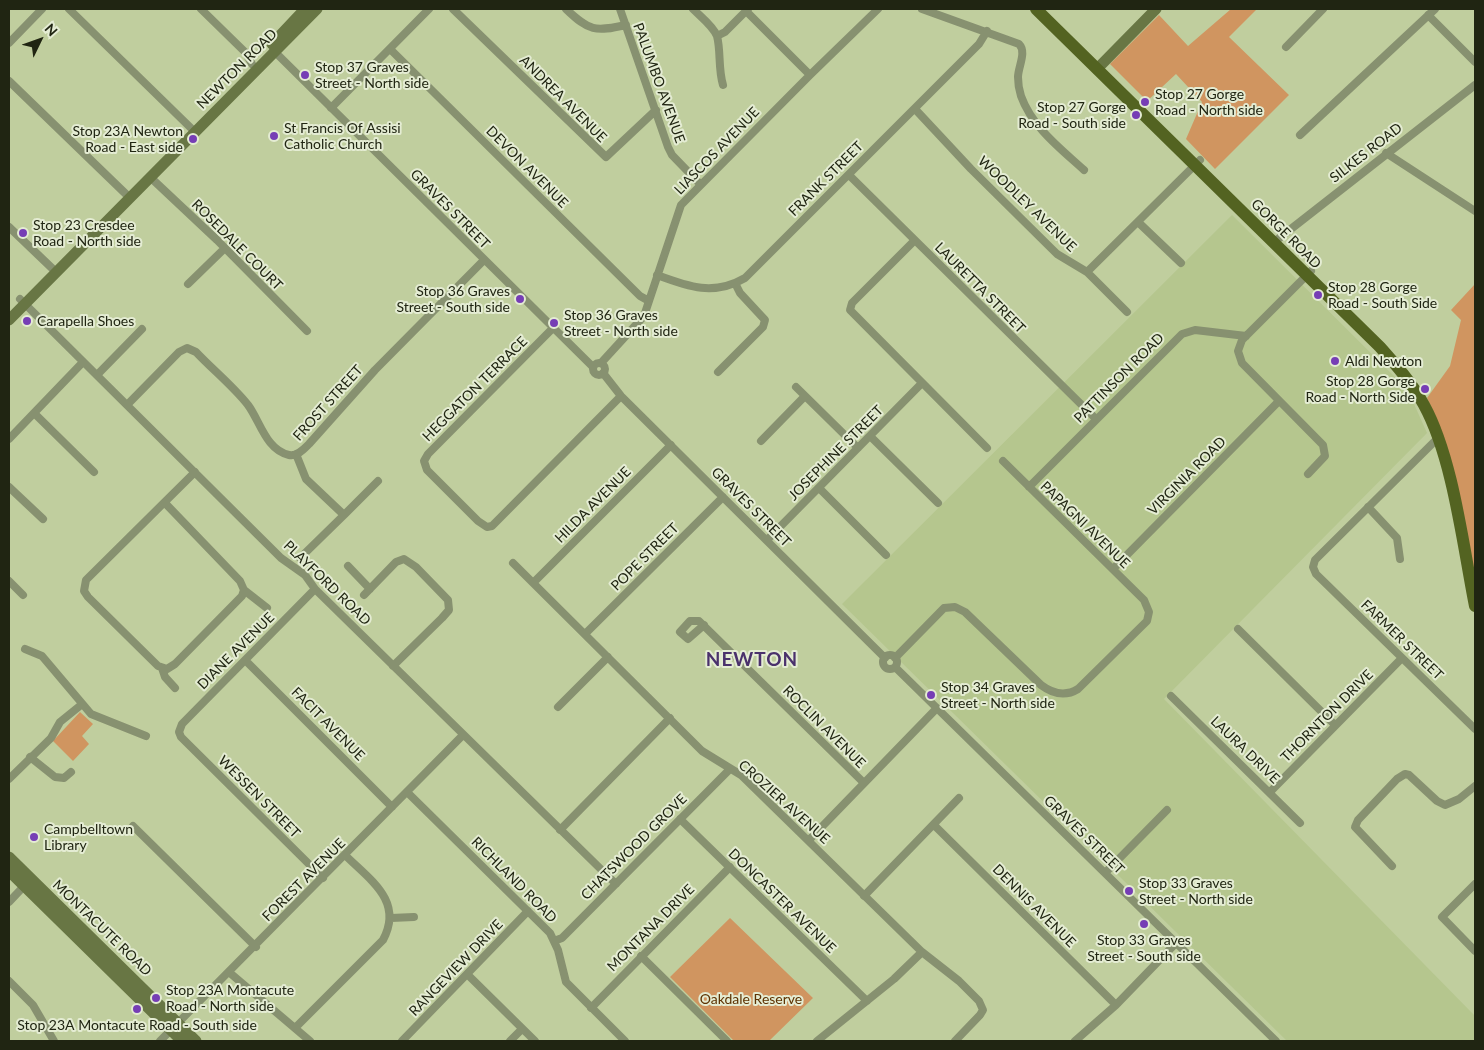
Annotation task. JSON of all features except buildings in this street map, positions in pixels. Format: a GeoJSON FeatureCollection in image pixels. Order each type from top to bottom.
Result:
{"type":"FeatureCollection","features":[{"type":"Feature","properties":{"kind":"main road","name":"NEWTON ROAD"},"geometry":{"type":"LineString","coordinates":[[127,195],[150,177],[252,64],[272,49],[305,9]]}},
{"type":"Feature","properties":{"kind":"main road","name":"NEWTON ROAD"},"geometry":{"type":"LineString","coordinates":[[9,320],[53,270],[127,195],[272,49],[317,9]]}},
{"type":"Feature","properties":{"kind":"main road","name":"GORGE ROAD"},"geometry":{"type":"LineString","coordinates":[[1036,9],[1099,66]]}},
{"type":"Feature","properties":{"kind":"main road","name":"GORGE ROAD"},"geometry":{"type":"LineString","coordinates":[[1045,9],[1099,66],[1197,163],[1402,362],[1427,398],[1442,429],[1449,452],[1475,577]]}},
{"type":"Feature","properties":{"kind":"main road"},"geometry":{"type":"LineString","coordinates":[[1099,66],[1156,9]]}},
{"type":"Feature","properties":{"kind":"main road","name":"GORGE ROAD"},"geometry":{"type":"LineString","coordinates":[[1309,273],[1400,370],[1424,406],[1438,438],[1452,492],[1475,606]]}},
{"type":"Feature","properties":{"kind":"main road","name":"NEWTON ROAD"},"geometry":{"type":"LineString","coordinates":[[9,311],[23,302]]}},
{"type":"Feature","properties":{"kind":"main road","name":"MONTACUTE ROAD"},"geometry":{"type":"LineString","coordinates":[[9,857],[27,882],[175,1027],[196,1041]]}},
{"type":"Feature","properties":{"kind":"main road","name":"MONTACUTE ROAD"},"geometry":{"type":"LineString","coordinates":[[9,871],[27,882]]}},
{"type":"Feature","properties":{"kind":"main road","name":"MONTACUTE ROAD"},"geometry":{"type":"LineString","coordinates":[[175,1027],[182,1041]]}},
{"type":"Feature","properties":{"kind":"street"},"geometry":{"type":"LineString","coordinates":[[9,43],[42,9]]}},
{"type":"Feature","properties":{"kind":"street"},"geometry":{"type":"LineString","coordinates":[[69,9],[193,130]]}},
{"type":"Feature","properties":{"kind":"street"},"geometry":{"type":"LineString","coordinates":[[201,9],[246,52],[252,64]]}},
{"type":"Feature","properties":{"kind":"street"},"geometry":{"type":"LineString","coordinates":[[331,108],[429,9]]}},
{"type":"Feature","properties":{"kind":"street","name":"ANDREA AVENUE"},"geometry":{"type":"LineString","coordinates":[[453,9],[606,157],[656,110]]}},
{"type":"Feature","properties":{"kind":"street"},"geometry":{"type":"LineString","coordinates":[[566,9],[592,30],[606,30],[626,25]]}},
{"type":"Feature","properties":{"kind":"street","name":"PALUMBO AVENUE"},"geometry":{"type":"LineString","coordinates":[[620,9],[672,156],[700,184]]}},
{"type":"Feature","properties":{"kind":"street"},"geometry":{"type":"LineString","coordinates":[[693,9],[710,25],[717,36],[719,72],[722,85]]}},
{"type":"Feature","properties":{"kind":"street","name":"LIASCOS AVENUE"},"geometry":{"type":"LineString","coordinates":[[597,365],[641,321],[678,212],[700,184],[878,9]]}},
{"type":"Feature","properties":{"kind":"street"},"geometry":{"type":"LineString","coordinates":[[922,9],[987,30],[1015,41],[1022,47],[1023,51],[1018,77],[1019,89],[1026,107],[1040,128],[1084,170]]}},
{"type":"Feature","properties":{"kind":"street"},"geometry":{"type":"LineString","coordinates":[[1286,47],[1323,9]]}},
{"type":"Feature","properties":{"kind":"street"},"geometry":{"type":"LineString","coordinates":[[1300,135],[1435,9]]}},
{"type":"Feature","properties":{"kind":"street"},"geometry":{"type":"LineString","coordinates":[[717,36],[725,32],[747,10],[810,74]]}},
{"type":"Feature","properties":{"kind":"street"},"geometry":{"type":"LineString","coordinates":[[1428,15],[1475,62]]}},
{"type":"Feature","properties":{"kind":"street","name":"FRANK STREET"},"geometry":{"type":"LineString","coordinates":[[657,275],[698,289],[715,289],[745,278],[979,44],[987,30]]}},
{"type":"Feature","properties":{"kind":"street","name":"GRAVES STREET"},"geometry":{"type":"LineString","coordinates":[[272,49],[552,328],[597,365],[596,374],[603,373],[621,396],[885,658]]}},
{"type":"Feature","properties":{"kind":"street","name":"DEVON AVENUE"},"geometry":{"type":"LineString","coordinates":[[390,49],[640,296],[649,301]]}},
{"type":"Feature","properties":{"kind":"street"},"geometry":{"type":"LineString","coordinates":[[9,80],[127,195]]}},
{"type":"Feature","properties":{"kind":"street","name":"SILKES ROAD"},"geometry":{"type":"LineString","coordinates":[[1275,240],[1475,85]]}},
{"type":"Feature","properties":{"kind":"street","name":"WOODLEY AVENUE"},"geometry":{"type":"LineString","coordinates":[[915,109],[971,169],[1057,254],[1087,272],[1127,312]]}},
{"type":"Feature","properties":{"kind":"street"},"geometry":{"type":"LineString","coordinates":[[1386,153],[1475,211]]}},
{"type":"Feature","properties":{"kind":"street"},"geometry":{"type":"LineString","coordinates":[[1087,272],[1197,163]]}},
{"type":"Feature","properties":{"kind":"street","name":"LAURETTA STREET"},"geometry":{"type":"LineString","coordinates":[[849,175],[1096,419]]}},
{"type":"Feature","properties":{"kind":"street","name":"ROSEDALE COURT"},"geometry":{"type":"LineString","coordinates":[[150,177],[225,248],[307,331]]}},
{"type":"Feature","properties":{"kind":"street"},"geometry":{"type":"LineString","coordinates":[[1138,222],[1181,264]]}},
{"type":"Feature","properties":{"kind":"street"},"geometry":{"type":"LineString","coordinates":[[9,227],[53,270]]}},
{"type":"Feature","properties":{"kind":"street"},"geometry":{"type":"LineString","coordinates":[[914,241],[852,303],[850,310],[987,448]]}},
{"type":"Feature","properties":{"kind":"street"},"geometry":{"type":"LineString","coordinates":[[188,284],[225,248]]}},
{"type":"Feature","properties":{"kind":"street","name":"FROST STREET"},"geometry":{"type":"LineString","coordinates":[[127,405],[179,352],[187,348],[196,352],[248,405],[268,438],[283,452],[289,455],[296,454],[309,444],[374,370],[484,260]]}},
{"type":"Feature","properties":{"kind":"street"},"geometry":{"type":"LineString","coordinates":[[1308,474],[1325,456],[1325,450],[1238,357],[1238,346],[1309,273]]}},
{"type":"Feature","properties":{"kind":"street"},"geometry":{"type":"LineString","coordinates":[[718,372],[763,327],[765,320],[740,293],[735,283]]}},
{"type":"Feature","properties":{"kind":"street","name":"PLAYFORD ROAD"},"geometry":{"type":"LineString","coordinates":[[23,302],[281,558],[305,575],[315,589],[616,884]]}},
{"type":"Feature","properties":{"kind":"street","name":"HEGGATON TERRACE"},"geometry":{"type":"LineString","coordinates":[[552,328],[428,454],[424,461],[427,470],[478,521],[488,527],[492,526],[621,396]]}},
{"type":"Feature","properties":{"kind":"street"},"geometry":{"type":"LineString","coordinates":[[97,375],[142,329]]}},
{"type":"Feature","properties":{"kind":"street","name":"PATTINSON ROAD"},"geometry":{"type":"LineString","coordinates":[[1029,487],[1176,339],[1187,332],[1195,330],[1246,336]]}},
{"type":"Feature","properties":{"kind":"street"},"geometry":{"type":"LineString","coordinates":[[9,440],[83,362]]}},
{"type":"Feature","properties":{"kind":"street","name":"JOSEPHINE STREET"},"geometry":{"type":"LineString","coordinates":[[767,540],[922,384]]}},
{"type":"Feature","properties":{"kind":"street"},"geometry":{"type":"LineString","coordinates":[[796,387],[858,448]]}},
{"type":"Feature","properties":{"kind":"street"},"geometry":{"type":"LineString","coordinates":[[761,441],[805,396]]}},
{"type":"Feature","properties":{"kind":"street","name":"VIRGINIA ROAD"},"geometry":{"type":"LineString","coordinates":[[1113,569],[1279,401]]}},
{"type":"Feature","properties":{"kind":"street"},"geometry":{"type":"LineString","coordinates":[[34,413],[94,472]]}},
{"type":"Feature","properties":{"kind":"street"},"geometry":{"type":"LineString","coordinates":[[870,436],[938,503]]}},
{"type":"Feature","properties":{"kind":"street"},"geometry":{"type":"LineString","coordinates":[[1400,559],[1397,538],[1368,506],[1438,438]]}},
{"type":"Feature","properties":{"kind":"street","name":"HILDA AVENUE"},"geometry":{"type":"LineString","coordinates":[[534,582],[671,445]]}},
{"type":"Feature","properties":{"kind":"street"},"geometry":{"type":"LineString","coordinates":[[296,454],[306,479],[344,515]]}},
{"type":"Feature","properties":{"kind":"street","name":"PAPAGNI AVENUE"},"geometry":{"type":"LineString","coordinates":[[895,658],[944,608],[955,607],[965,612],[1041,685],[1053,692],[1065,694],[1078,689],[1147,621],[1148,608],[1144,600],[1003,461]]}},
{"type":"Feature","properties":{"kind":"street"},"geometry":{"type":"LineString","coordinates":[[175,688],[165,678],[162,668],[84,591],[86,580],[195,472]]}},
{"type":"Feature","properties":{"kind":"street"},"geometry":{"type":"LineString","coordinates":[[300,558],[378,481]]}},
{"type":"Feature","properties":{"kind":"street"},"geometry":{"type":"LineString","coordinates":[[9,487],[43,519]]}},
{"type":"Feature","properties":{"kind":"street"},"geometry":{"type":"LineString","coordinates":[[819,488],[886,555]]}},
{"type":"Feature","properties":{"kind":"street","name":"POPE STREET"},"geometry":{"type":"LineString","coordinates":[[585,634],[723,497]]}},
{"type":"Feature","properties":{"kind":"street"},"geometry":{"type":"LineString","coordinates":[[165,503],[240,581],[244,590],[267,608]]}},
{"type":"Feature","properties":{"kind":"street","name":"FARMER STREET"},"geometry":{"type":"LineString","coordinates":[[1368,506],[1315,560],[1313,567],[1316,574],[1475,729]]}},
{"type":"Feature","properties":{"kind":"street"},"geometry":{"type":"LineString","coordinates":[[348,566],[367,592],[396,562],[404,559],[416,567],[448,600],[450,605],[442,618],[393,666]]}},
{"type":"Feature","properties":{"kind":"street","name":"CROZIER AVENUE"},"geometry":{"type":"LineString","coordinates":[[514,563],[702,751],[741,776],[809,840],[922,952],[959,981],[982,1005],[980,1015],[955,1041]]}},
{"type":"Feature","properties":{"kind":"street"},"geometry":{"type":"LineString","coordinates":[[9,581],[23,595]]}},
{"type":"Feature","properties":{"kind":"street","name":"DIANE AVENUE"},"geometry":{"type":"LineString","coordinates":[[179,732],[182,724],[315,589]]}},
{"type":"Feature","properties":{"kind":"street"},"geometry":{"type":"LineString","coordinates":[[162,668],[167,669],[175,664],[242,596],[244,590]]}},
{"type":"Feature","properties":{"kind":"street","name":"ROCLIN AVENUE"},"geometry":{"type":"LineString","coordinates":[[704,625],[864,783]]}},
{"type":"Feature","properties":{"kind":"street"},"geometry":{"type":"LineString","coordinates":[[1238,629],[1335,725]]}},
{"type":"Feature","properties":{"kind":"street"},"geometry":{"type":"LineString","coordinates":[[26,649],[42,656],[91,714],[146,736]]}},
{"type":"Feature","properties":{"kind":"street"},"geometry":{"type":"LineString","coordinates":[[889,655],[895,658],[897,662],[895,667],[890,670],[886,668],[883,664],[885,658],[889,655]]}},
{"type":"Feature","properties":{"kind":"street"},"geometry":{"type":"LineString","coordinates":[[558,707],[608,657]]}},
{"type":"Feature","properties":{"kind":"street","name":"THORNTON DRIVE"},"geometry":{"type":"LineString","coordinates":[[1270,792],[1402,658]]}},
{"type":"Feature","properties":{"kind":"street","name":"FACIT AVENUE"},"geometry":{"type":"LineString","coordinates":[[245,660],[392,807]]}},
{"type":"Feature","properties":{"kind":"street","name":"GRAVES STREET"},"geometry":{"type":"LineString","coordinates":[[895,667],[1276,1041]]}},
{"type":"Feature","properties":{"kind":"street","name":"LAURA DRIVE"},"geometry":{"type":"LineString","coordinates":[[1171,696],[1300,823]]}},
{"type":"Feature","properties":{"kind":"street"},"geometry":{"type":"LineString","coordinates":[[9,779],[51,738],[60,722],[82,705]]}},
{"type":"Feature","properties":{"kind":"street"},"geometry":{"type":"LineString","coordinates":[[809,840],[937,708]]}},
{"type":"Feature","properties":{"kind":"street"},"geometry":{"type":"LineString","coordinates":[[560,830],[670,718]]}},
{"type":"Feature","properties":{"kind":"street","name":"WESSEN STREET"},"geometry":{"type":"LineString","coordinates":[[179,732],[323,878]]}},
{"type":"Feature","properties":{"kind":"street","name":"FOREST AVENUE"},"geometry":{"type":"LineString","coordinates":[[160,1041],[230,973],[464,735]]}},
{"type":"Feature","properties":{"kind":"street"},"geometry":{"type":"LineString","coordinates":[[30,758],[55,776],[64,778],[71,772]]}},
{"type":"Feature","properties":{"kind":"street","name":"CHATSWOOD GROVE"},"geometry":{"type":"LineString","coordinates":[[554,941],[562,938],[730,768]]}},
{"type":"Feature","properties":{"kind":"street"},"geometry":{"type":"LineString","coordinates":[[1392,866],[1355,827],[1358,820],[1397,779],[1410,775],[1441,804],[1445,805],[1459,799],[1475,786]]}},
{"type":"Feature","properties":{"kind":"street","name":"RICHLAND ROAD"},"geometry":{"type":"LineString","coordinates":[[407,792],[550,933],[566,982],[625,1041]]}},
{"type":"Feature","properties":{"kind":"street"},"geometry":{"type":"LineString","coordinates":[[864,896],[959,798]]}},
{"type":"Feature","properties":{"kind":"street"},"geometry":{"type":"LineString","coordinates":[[1104,872],[1167,810]]}},
{"type":"Feature","properties":{"kind":"street","name":"DONCASTER AVENUE"},"geometry":{"type":"LineString","coordinates":[[680,819],[867,1000]]}},
{"type":"Feature","properties":{"kind":"street","name":"DENNIS AVENUE"},"geometry":{"type":"LineString","coordinates":[[934,825],[1116,1005]]}},
{"type":"Feature","properties":{"kind":"street"},"geometry":{"type":"LineString","coordinates":[[133,826],[256,946]]}},
{"type":"Feature","properties":{"kind":"street"},"geometry":{"type":"LineString","coordinates":[[296,1027],[383,940],[390,918],[384,895],[345,855]]}},
{"type":"Feature","properties":{"kind":"street","name":"MONTANA DRIVE"},"geometry":{"type":"LineString","coordinates":[[591,1008],[730,867]]}},
{"type":"Feature","properties":{"kind":"street"},"geometry":{"type":"LineString","coordinates":[[9,902],[27,882]]}},
{"type":"Feature","properties":{"kind":"street"},"geometry":{"type":"LineString","coordinates":[[1475,884],[1442,917],[1475,951]]}},
{"type":"Feature","properties":{"kind":"street","name":"RANGEVIEW DRIVE"},"geometry":{"type":"LineString","coordinates":[[402,1041],[528,911]]}},
{"type":"Feature","properties":{"kind":"street"},"geometry":{"type":"LineString","coordinates":[[390,918],[414,917]]}},
{"type":"Feature","properties":{"kind":"street"},"geometry":{"type":"LineString","coordinates":[[1075,1041],[1116,1005],[1176,943]]}},
{"type":"Feature","properties":{"kind":"street"},"geometry":{"type":"LineString","coordinates":[[817,1041],[922,952]]}},
{"type":"Feature","properties":{"kind":"street"},"geometry":{"type":"LineString","coordinates":[[641,956],[727,1041]]}},
{"type":"Feature","properties":{"kind":"street"},"geometry":{"type":"LineString","coordinates":[[230,973],[296,1027],[310,1041]]}},
{"type":"Feature","properties":{"kind":"street"},"geometry":{"type":"LineString","coordinates":[[468,975],[534,1041]]}},
{"type":"Feature","properties":{"kind":"street"},"geometry":{"type":"LineString","coordinates":[[9,981],[34,1005],[54,1041]]}},
{"type":"Feature","properties":{"kind":"street"},"geometry":{"type":"LineString","coordinates":[[510,1041],[522,1029]]}},
{"type":"Feature","properties":{"kind":"shaded area"},"geometry":{"type":"Polygon","coordinates":[[[1232,215],[1401,383],[1414,404],[1427,433],[1164,699],[1475,1016],[1475,1041],[1287,1041],[842,604],[1232,215]]]}},
{"type":"Feature","properties":{"kind":"green space"},"geometry":{"type":"Polygon","coordinates":[[[1231,9],[1257,9],[1229,37],[1289,95],[1215,169],[1186,139],[1202,102],[1176,74],[1147,101],[1110,64],[1159,15],[1188,46],[1231,9]]]}},
{"type":"Feature","properties":{"kind":"green space"},"geometry":{"type":"Polygon","coordinates":[[[1475,284],[1475,577],[1457,485],[1445,441],[1427,398],[1450,366],[1461,320],[1451,310],[1475,284]]]}},
{"type":"Feature","properties":{"kind":"green space"},"geometry":{"type":"Polygon","coordinates":[[[80,712],[93,724],[82,736],[89,744],[73,761],[53,741],[80,712]]]}},
{"type":"Feature","properties":{"kind":"green space","name":"Oakdale Reserve"},"geometry":{"type":"Polygon","coordinates":[[[730,918],[813,998],[769,1041],[734,1041],[670,977],[730,918]]]}},
{"type":"Feature","properties":{"kind":"place","name":"Stop 37 Graves Street - North side"},"geometry":{"type":"Point","coordinates":[305,75]}},
{"type":"Feature","properties":{"kind":"place","name":"Stop 27 Gorge Road - North side"},"geometry":{"type":"Point","coordinates":[1145,102]}},
{"type":"Feature","properties":{"kind":"place","name":"Stop 27 Gorge Road - South side"},"geometry":{"type":"Point","coordinates":[1136,115]}},
{"type":"Feature","properties":{"kind":"place","name":"St Francis Of Assisi Catholic Church"},"geometry":{"type":"Point","coordinates":[274,136]}},
{"type":"Feature","properties":{"kind":"place","name":"Stop 23A Newton Road - East side"},"geometry":{"type":"Point","coordinates":[193,139]}},
{"type":"Feature","properties":{"kind":"place","name":"Stop 23 Cresdee Road - North side"},"geometry":{"type":"Point","coordinates":[23,233]}},
{"type":"Feature","properties":{"kind":"place","name":"Stop 28 Gorge Road - South Side"},"geometry":{"type":"Point","coordinates":[1318,295]}},
{"type":"Feature","properties":{"kind":"place","name":"Stop 36 Graves Street - South side"},"geometry":{"type":"Point","coordinates":[520,299]}},
{"type":"Feature","properties":{"kind":"place","name":"Carapella Shoes"},"geometry":{"type":"Point","coordinates":[27,321]}},
{"type":"Feature","properties":{"kind":"place","name":"Stop 36 Graves Street - North side"},"geometry":{"type":"Point","coordinates":[554,323]}},
{"type":"Feature","properties":{"kind":"place","name":"Aldi Newton"},"geometry":{"type":"Point","coordinates":[1335,361]}},
{"type":"Feature","properties":{"kind":"place","name":"Stop 28 Gorge Road - North Side"},"geometry":{"type":"Point","coordinates":[1425,389]}},
{"type":"Feature","properties":{"kind":"place","name":"Stop 34 Graves Street - North side"},"geometry":{"type":"Point","coordinates":[931,695]}},
{"type":"Feature","properties":{"kind":"place","name":"Campbelltown Library"},"geometry":{"type":"Point","coordinates":[34,837]}},
{"type":"Feature","properties":{"kind":"place","name":"Stop 33 Graves Street - North side"},"geometry":{"type":"Point","coordinates":[1129,891]}},
{"type":"Feature","properties":{"kind":"place","name":"Stop 33 Graves Street - South side"},"geometry":{"type":"Point","coordinates":[1144,924]}},
{"type":"Feature","properties":{"kind":"place","name":"Stop 23A Montacute Road - North side"},"geometry":{"type":"Point","coordinates":[156,998]}},
{"type":"Feature","properties":{"kind":"place","name":"Stop 23A Montacute Road - South side"},"geometry":{"type":"Point","coordinates":[137,1009]}},
{"type":"Feature","properties":{"kind":"district","name":"NEWTON"},"geometry":{"type":"Point","coordinates":[752,660]}}]}
